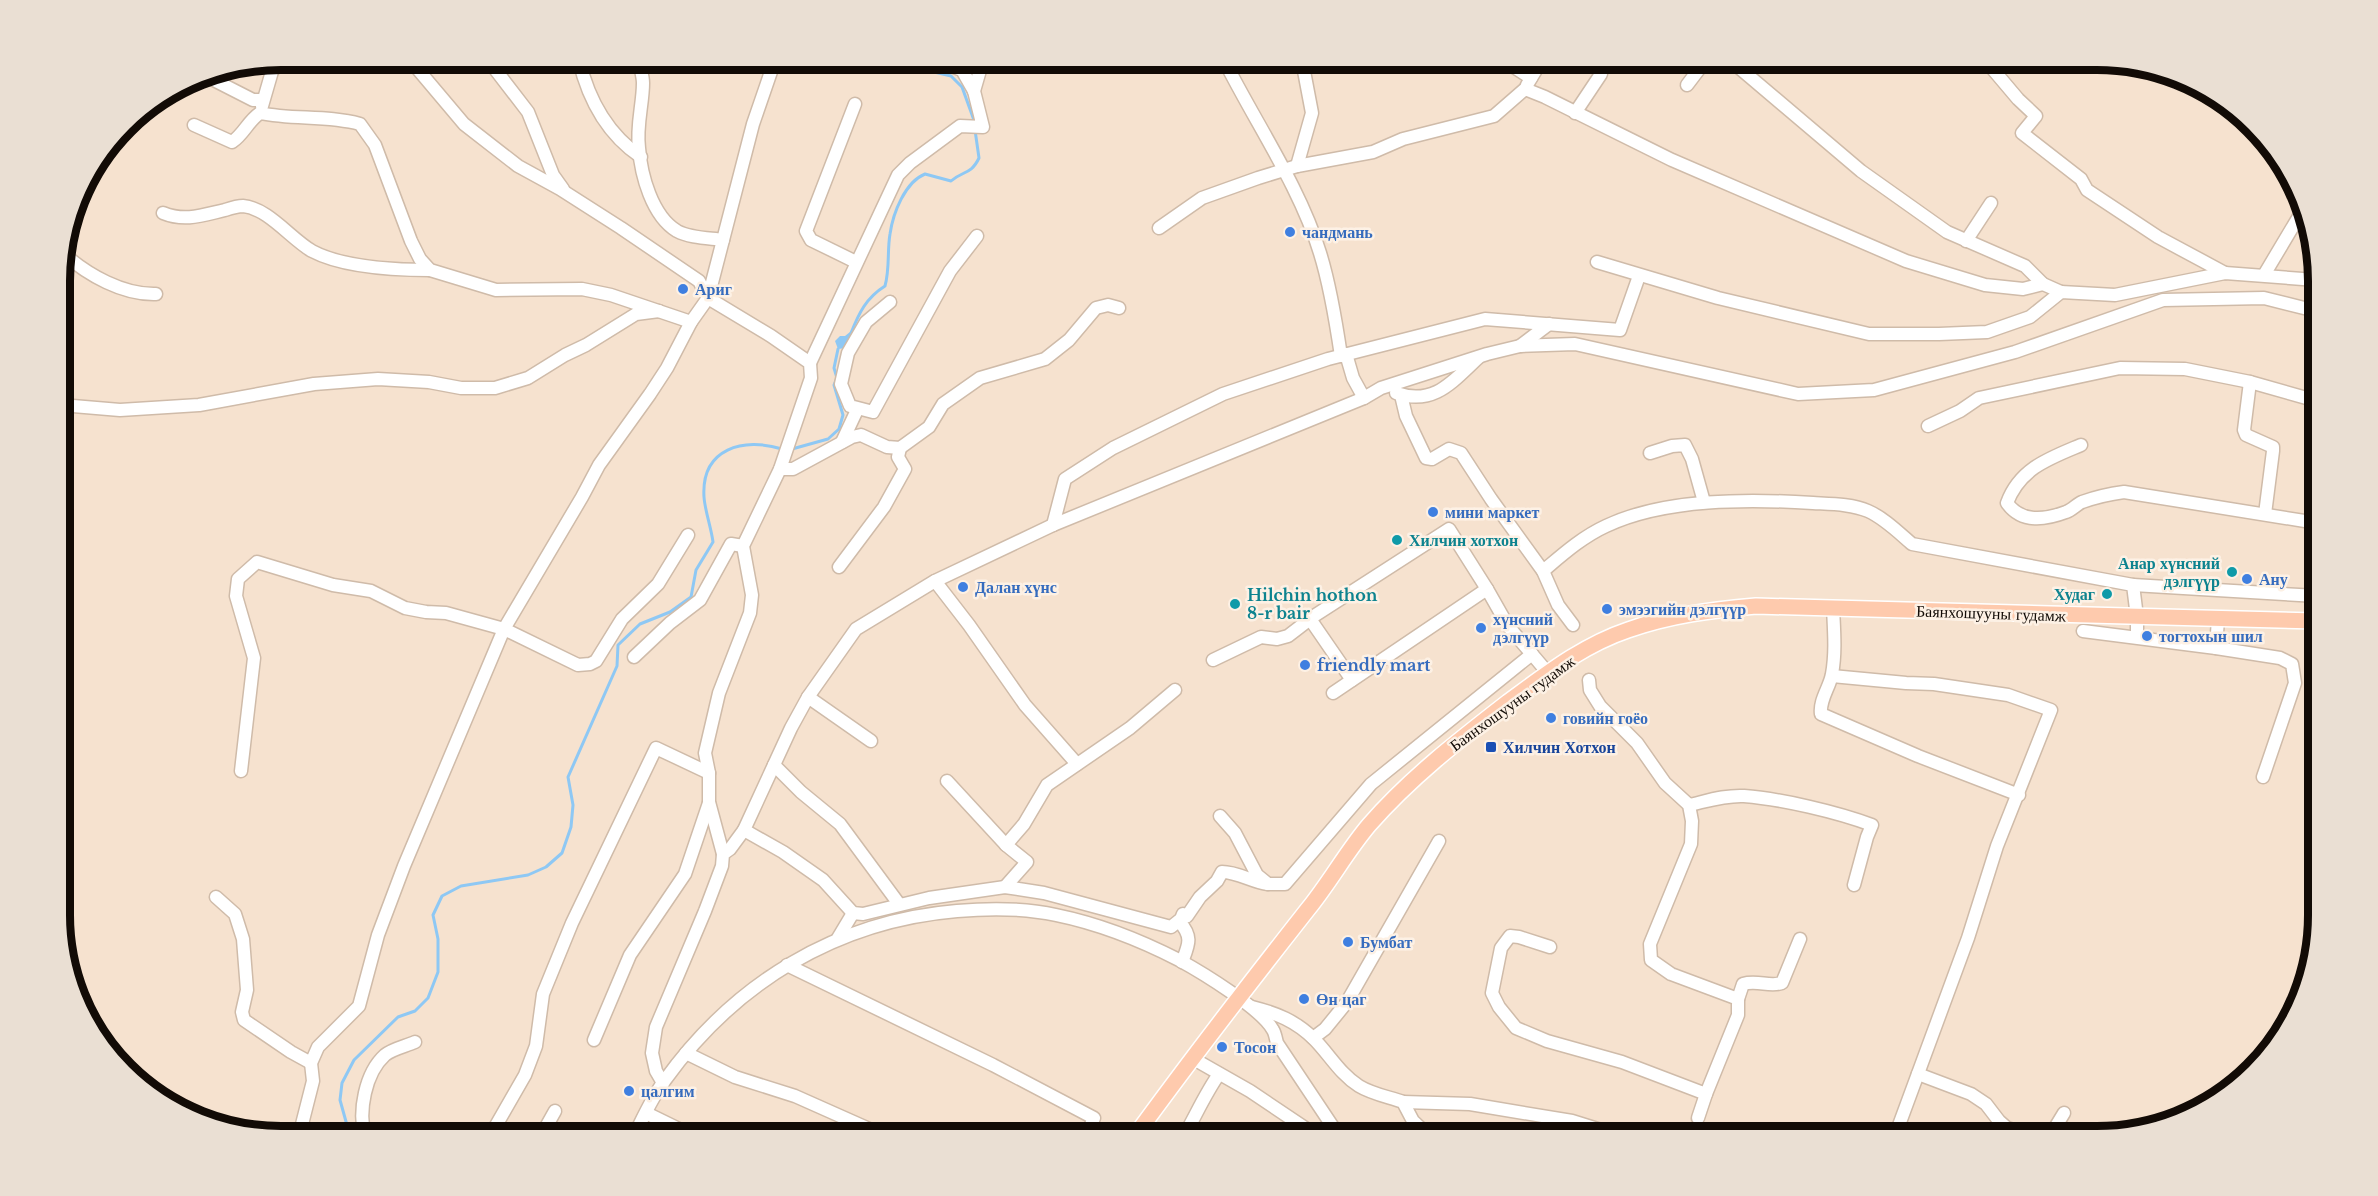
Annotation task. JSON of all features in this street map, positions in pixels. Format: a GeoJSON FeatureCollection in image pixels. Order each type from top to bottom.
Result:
{"type":"FeatureCollection","features":[{"type":"Feature","properties":{"kind":"main road","name":"Баянхошууны гудамж"},"geometry":{"type":"LineString","coordinates":[[1143,1126],[1192,1058],[1244,1002],[1369,826],[1424,769],[1548,672],[1601,641],[1626,630],[1687,614],[1756,606],[2308,621]]}},
{"type":"Feature","properties":{"kind":"street"},"geometry":{"type":"LineString","coordinates":[[1230,70],[1283,169],[1320,254],[1344,355],[1364,398]]}},
{"type":"Feature","properties":{"kind":"street"},"geometry":{"type":"LineString","coordinates":[[1297,166],[1312,113],[1304,70]]}},
{"type":"Feature","properties":{"kind":"street"},"geometry":{"type":"LineString","coordinates":[[1514,70],[1528,83],[1575,113],[1672,160],[1906,261],[1985,285],[2023,289],[2043,284]]}},
{"type":"Feature","properties":{"kind":"street"},"geometry":{"type":"LineString","coordinates":[[1159,228],[1202,198],[1283,169],[1373,152],[1403,139],[1494,116],[1528,83],[1536,70]]}},
{"type":"Feature","properties":{"kind":"street"},"geometry":{"type":"LineString","coordinates":[[1687,86],[1699,70]]}},
{"type":"Feature","properties":{"kind":"street"},"geometry":{"type":"LineString","coordinates":[[1742,70],[1861,171],[1947,232],[2025,266],[2043,284],[2061,292],[2115,295],[2225,273],[2308,279]]}},
{"type":"Feature","properties":{"kind":"street"},"geometry":{"type":"LineString","coordinates":[[1994,70],[2036,116],[2022,133],[2081,179],[2087,190],[2158,237],[2225,273]]}},
{"type":"Feature","properties":{"kind":"street"},"geometry":{"type":"LineString","coordinates":[[194,125],[232,142],[239,138],[249,120],[261,107],[272,71]]}},
{"type":"Feature","properties":{"kind":"street"},"geometry":{"type":"LineString","coordinates":[[419,71],[464,124],[518,166],[565,192],[699,281],[708,298],[771,336],[810,363]]}},
{"type":"Feature","properties":{"kind":"street"},"geometry":{"type":"LineString","coordinates":[[496,71],[528,112],[553,175],[565,192]]}},
{"type":"Feature","properties":{"kind":"street"},"geometry":{"type":"LineString","coordinates":[[581,71],[598,111],[627,148],[640,157]]}},
{"type":"Feature","properties":{"kind":"street"},"geometry":{"type":"LineString","coordinates":[[641,71],[643,82],[638,148],[648,190],[669,224],[683,233],[723,240]]}},
{"type":"Feature","properties":{"kind":"street"},"geometry":{"type":"LineString","coordinates":[[302,1126],[313,1082],[311,1063],[318,1047],[359,1006],[378,935],[404,866],[504,630],[599,465],[667,368],[690,322],[708,298],[753,124],[771,71]]}},
{"type":"Feature","properties":{"kind":"street"},"geometry":{"type":"LineString","coordinates":[[962,71],[974,90]]}},
{"type":"Feature","properties":{"kind":"street"},"geometry":{"type":"LineString","coordinates":[[663,1083],[656,1071],[652,1053],[656,1027],[722,866],[723,854],[709,802],[709,773],[705,753],[719,693],[750,613],[752,595],[743,546],[782,464],[811,378],[810,363],[898,175],[910,162],[960,126],[977,127],[974,90],[980,71]]}},
{"type":"Feature","properties":{"kind":"street"},"geometry":{"type":"LineString","coordinates":[[1575,113],[1601,74]]}},
{"type":"Feature","properties":{"kind":"street"},"geometry":{"type":"LineString","coordinates":[[216,81],[284,118],[340,118],[360,124],[375,145],[411,241],[420,259],[430,270]]}},
{"type":"Feature","properties":{"kind":"street"},"geometry":{"type":"LineString","coordinates":[[855,104],[806,231],[811,240],[856,262]]}},
{"type":"Feature","properties":{"kind":"street"},"geometry":{"type":"LineString","coordinates":[[1966,241],[1990,203]]}},
{"type":"Feature","properties":{"kind":"street"},"geometry":{"type":"LineString","coordinates":[[163,213],[175,218],[191,219],[241,206],[256,209],[313,251],[335,259],[398,270],[430,270],[496,290],[582,290],[622,298],[690,322]]}},
{"type":"Feature","properties":{"kind":"street"},"geometry":{"type":"LineString","coordinates":[[2264,275],[2297,219]]}},
{"type":"Feature","properties":{"kind":"street"},"geometry":{"type":"LineString","coordinates":[[891,302],[866,322],[848,353],[841,384],[850,406],[857,410],[873,412],[950,271],[977,236]]}},
{"type":"Feature","properties":{"kind":"street"},"geometry":{"type":"LineString","coordinates":[[72,259],[103,281],[145,294],[156,294]]}},
{"type":"Feature","properties":{"kind":"street"},"geometry":{"type":"LineString","coordinates":[[1597,262],[1718,298],[1869,334],[1987,332],[2030,317],[2061,292]]}},
{"type":"Feature","properties":{"kind":"street"},"geometry":{"type":"LineString","coordinates":[[1053,525],[1065,479],[1113,448],[1223,394],[1274,375],[1485,319],[1620,330],[1639,276]]}},
{"type":"Feature","properties":{"kind":"street"},"geometry":{"type":"LineString","coordinates":[[723,854],[730,849],[744,830],[790,728],[808,697],[856,629],[934,581],[1053,525],[1364,398],[1381,388],[1520,346],[1575,344],[1787,392],[1809,394],[1874,390],[2015,352],[2163,300],[2264,298],[2308,309]]}},
{"type":"Feature","properties":{"kind":"street"},"geometry":{"type":"LineString","coordinates":[[782,464],[793,469],[861,435],[887,447],[900,448],[930,427],[943,404],[980,378],[1045,359],[1069,340],[1096,308],[1108,305],[1119,308]]}},
{"type":"Feature","properties":{"kind":"street"},"geometry":{"type":"LineString","coordinates":[[71,406],[120,410],[199,405],[314,384],[378,379],[429,382],[461,388],[495,388],[528,378],[636,314],[659,311]]}},
{"type":"Feature","properties":{"kind":"street"},"geometry":{"type":"LineString","coordinates":[[1520,346],[1549,324]]}},
{"type":"Feature","properties":{"kind":"street"},"geometry":{"type":"LineString","coordinates":[[1381,388],[1423,397],[1440,392],[1482,356]]}},
{"type":"Feature","properties":{"kind":"street"},"geometry":{"type":"LineString","coordinates":[[1928,426],[1960,411],[1979,398],[2120,368],[2185,369],[2250,382],[2308,398]]}},
{"type":"Feature","properties":{"kind":"street"},"geometry":{"type":"LineString","coordinates":[[2250,382],[2244,430],[2246,435],[2273,447],[2265,514]]}},
{"type":"Feature","properties":{"kind":"street"},"geometry":{"type":"LineString","coordinates":[[1401,394],[1406,416],[1426,458],[1432,459],[1449,449],[1461,453],[1491,500],[1543,571],[1558,605],[1573,625]]}},
{"type":"Feature","properties":{"kind":"street"},"geometry":{"type":"LineString","coordinates":[[841,443],[857,410]]}},
{"type":"Feature","properties":{"kind":"street"},"geometry":{"type":"LineString","coordinates":[[2081,445],[2035,465],[2024,474],[2011,492],[2007,503],[2013,512],[2027,519],[2049,516],[2068,511],[2080,503],[2107,494],[2124,492],[2308,521]]}},
{"type":"Feature","properties":{"kind":"street"},"geometry":{"type":"LineString","coordinates":[[1650,453],[1672,446],[1685,446],[1692,459],[1704,502]]}},
{"type":"Feature","properties":{"kind":"street"},"geometry":{"type":"LineString","coordinates":[[839,567],[884,507],[905,469],[898,457],[900,448]]}},
{"type":"Feature","properties":{"kind":"street"},"geometry":{"type":"LineString","coordinates":[[1543,571],[1573,546],[1606,526],[1639,515],[1704,502],[1762,499],[1842,505],[1867,510],[1912,544],[2133,585],[2308,595]]}},
{"type":"Feature","properties":{"kind":"street"},"geometry":{"type":"LineString","coordinates":[[1213,660],[1261,637],[1277,639],[1288,636],[1310,619],[1449,529],[1508,626],[1548,672]]}},
{"type":"Feature","properties":{"kind":"street"},"geometry":{"type":"LineString","coordinates":[[241,771],[254,658],[236,596],[238,579],[257,562],[333,585],[371,591],[405,608],[446,613],[504,630],[578,665],[596,661],[622,619],[657,584],[688,535]]}},
{"type":"Feature","properties":{"kind":"street"},"geometry":{"type":"LineString","coordinates":[[633,657],[670,623],[700,600],[731,544],[743,546]]}},
{"type":"Feature","properties":{"kind":"street"},"geometry":{"type":"LineString","coordinates":[[934,581],[969,625],[1025,705],[1077,764]]}},
{"type":"Feature","properties":{"kind":"street"},"geometry":{"type":"LineString","coordinates":[[2133,585],[2137,636]]}},
{"type":"Feature","properties":{"kind":"street"},"geometry":{"type":"LineString","coordinates":[[1333,693],[1487,589]]}},
{"type":"Feature","properties":{"kind":"street"},"geometry":{"type":"LineString","coordinates":[[1833,608],[1835,651],[1832,676],[1820,708],[1821,714],[1918,756],[2019,795]]}},
{"type":"Feature","properties":{"kind":"street"},"geometry":{"type":"LineString","coordinates":[[1310,619],[1352,680]]}},
{"type":"Feature","properties":{"kind":"street"},"geometry":{"type":"LineString","coordinates":[[2216,648],[2218,619]]}},
{"type":"Feature","properties":{"kind":"street"},"geometry":{"type":"LineString","coordinates":[[2082,631],[2137,636],[2280,658],[2292,664],[2295,683],[2263,777]]}},
{"type":"Feature","properties":{"kind":"street"},"geometry":{"type":"LineString","coordinates":[[744,830],[783,852],[823,880],[853,913],[863,914],[899,904],[1005,887],[1044,893],[1171,927],[1179,921],[1183,914],[1187,916],[1192,911],[1200,897],[1217,881],[1222,872],[1231,872],[1256,882],[1285,884],[1371,784],[1532,654]]}},
{"type":"Feature","properties":{"kind":"street"},"geometry":{"type":"LineString","coordinates":[[1832,676],[1934,684],[2008,695],[2051,710],[1997,846],[1968,938],[1899,1125]]}},
{"type":"Feature","properties":{"kind":"street"},"geometry":{"type":"LineString","coordinates":[[1589,680],[1590,690],[1600,706],[1637,743],[1665,783],[1689,805],[1692,821],[1691,844],[1650,944],[1651,960],[1671,974],[1738,999]]}},
{"type":"Feature","properties":{"kind":"street"},"geometry":{"type":"LineString","coordinates":[[1006,845],[1024,824],[1047,785],[1130,728],[1176,690]]}},
{"type":"Feature","properties":{"kind":"street"},"geometry":{"type":"LineString","coordinates":[[808,697],[871,741]]}},
{"type":"Feature","properties":{"kind":"street"},"geometry":{"type":"LineString","coordinates":[[496,1126],[525,1075],[536,1046],[543,994],[572,923],[656,748],[709,773]]}},
{"type":"Feature","properties":{"kind":"street"},"geometry":{"type":"LineString","coordinates":[[774,765],[801,792],[845,828],[899,904]]}},
{"type":"Feature","properties":{"kind":"street"},"geometry":{"type":"LineString","coordinates":[[947,781],[1006,845],[1027,862],[1005,887]]}},
{"type":"Feature","properties":{"kind":"street"},"geometry":{"type":"LineString","coordinates":[[1689,805],[1724,797],[1744,796],[1795,805],[1872,825],[1854,885]]}},
{"type":"Feature","properties":{"kind":"street"},"geometry":{"type":"LineString","coordinates":[[594,1040],[630,955],[685,874],[709,802]]}},
{"type":"Feature","properties":{"kind":"street"},"geometry":{"type":"LineString","coordinates":[[1220,816],[1235,833],[1257,875],[1268,884]]}},
{"type":"Feature","properties":{"kind":"street"},"geometry":{"type":"LineString","coordinates":[[1313,1038],[1325,1029],[1347,1002],[1439,842]]}},
{"type":"Feature","properties":{"kind":"street"},"geometry":{"type":"LineString","coordinates":[[216,897],[235,914],[243,939],[247,990],[242,1012],[244,1020],[311,1063]]}},
{"type":"Feature","properties":{"kind":"street"},"geometry":{"type":"LineString","coordinates":[[639,1126],[663,1083],[686,1053],[725,1013],[787,965],[838,938],[884,922],[932,913],[976,909],[1013,909],[1054,914],[1097,925],[1145,943],[1182,962],[1244,1002],[1274,1030],[1277,1043],[1333,1125]]}},
{"type":"Feature","properties":{"kind":"street"},"geometry":{"type":"LineString","coordinates":[[838,938],[853,913]]}},
{"type":"Feature","properties":{"kind":"street"},"geometry":{"type":"LineString","coordinates":[[1179,921],[1186,929],[1190,943],[1182,962]]}},
{"type":"Feature","properties":{"kind":"street"},"geometry":{"type":"LineString","coordinates":[[1550,947],[1510,936],[1502,948],[1492,993],[1498,1007],[1516,1028],[1547,1041],[1622,1062],[1706,1094]]}},
{"type":"Feature","properties":{"kind":"street"},"geometry":{"type":"LineString","coordinates":[[1698,1118],[1738,1015],[1738,999],[1743,984],[1764,982],[1775,986],[1782,983],[1800,939]]}},
{"type":"Feature","properties":{"kind":"street"},"geometry":{"type":"LineString","coordinates":[[787,965],[993,1065],[1094,1118],[1091,1126]]}},
{"type":"Feature","properties":{"kind":"street"},"geometry":{"type":"LineString","coordinates":[[1244,1002],[1278,1014],[1313,1038],[1361,1088],[1403,1102],[1470,1104],[1586,1125]]}},
{"type":"Feature","properties":{"kind":"street"},"geometry":{"type":"LineString","coordinates":[[363,1126],[361,1113],[364,1096],[375,1067],[385,1054],[415,1042]]}},
{"type":"Feature","properties":{"kind":"street"},"geometry":{"type":"LineString","coordinates":[[686,1053],[735,1077],[795,1096],[862,1126]]}},
{"type":"Feature","properties":{"kind":"street"},"geometry":{"type":"LineString","coordinates":[[1192,1058],[1250,1091],[1301,1125]]}},
{"type":"Feature","properties":{"kind":"street"},"geometry":{"type":"LineString","coordinates":[[1190,1126],[1202,1105],[1204,1095],[1219,1074]]}},
{"type":"Feature","properties":{"kind":"street"},"geometry":{"type":"LineString","coordinates":[[1918,1074],[1971,1094],[1986,1104],[2004,1125]]}},
{"type":"Feature","properties":{"kind":"street"},"geometry":{"type":"LineString","coordinates":[[1403,1102],[1418,1125]]}},
{"type":"Feature","properties":{"kind":"street"},"geometry":{"type":"LineString","coordinates":[[547,1126],[555,1111]]}},
{"type":"Feature","properties":{"kind":"street"},"geometry":{"type":"LineString","coordinates":[[646,1113],[672,1126]]}},
{"type":"Feature","properties":{"kind":"street"},"geometry":{"type":"LineString","coordinates":[[2057,1125],[2064,1113]]}},
{"type":"Feature","properties":{"kind":"water"},"geometry":{"type":"Polygon","coordinates":[[[850,332],[853,333],[846,348],[838,349],[835,341],[850,332]]]}},
{"type":"Feature","properties":{"kind":"waterway"},"geometry":{"type":"LineString","coordinates":[[928,71],[951,76],[962,87],[975,123]]}},
{"type":"Feature","properties":{"kind":"waterway"},"geometry":{"type":"LineString","coordinates":[[851,333],[864,306],[885,286],[889,240],[901,199],[912,184],[925,174],[951,181],[970,170],[979,158],[975,130]]}},
{"type":"Feature","properties":{"kind":"waterway"},"geometry":{"type":"LineString","coordinates":[[792,449],[828,439],[839,429],[843,415],[834,385],[837,378],[834,368],[838,349]]}},
{"type":"Feature","properties":{"kind":"waterway"},"geometry":{"type":"LineString","coordinates":[[347,1126],[340,1100],[342,1083],[354,1060],[398,1017],[415,1011],[428,998],[438,972],[438,939],[433,915],[442,896],[461,886],[528,875],[546,867],[562,853],[571,827],[573,805],[568,777],[617,666],[618,645],[640,624],[670,612],[691,597],[696,570],[713,542],[704,497],[705,480],[710,467],[717,457],[740,446],[768,446],[782,449]]}},
{"type":"Feature","properties":{"kind":"place","name":"чандмань"},"geometry":{"type":"Point","coordinates":[1290,232]}},
{"type":"Feature","properties":{"kind":"place","name":"Ариг"},"geometry":{"type":"Point","coordinates":[683,289]}},
{"type":"Feature","properties":{"kind":"place","name":"мини маркет"},"geometry":{"type":"Point","coordinates":[1433,512]}},
{"type":"Feature","properties":{"kind":"place","name":"Хилчин хотхон"},"geometry":{"type":"Point","coordinates":[1397,540]}},
{"type":"Feature","properties":{"kind":"place","name":"Анар хүнсний дэлгүүр"},"geometry":{"type":"Point","coordinates":[2232,572]}},
{"type":"Feature","properties":{"kind":"place","name":"Ану"},"geometry":{"type":"Point","coordinates":[2247,579]}},
{"type":"Feature","properties":{"kind":"place","name":"Далан хүнс"},"geometry":{"type":"Point","coordinates":[963,587]}},
{"type":"Feature","properties":{"kind":"place","name":"Худаг"},"geometry":{"type":"Point","coordinates":[2107,594]}},
{"type":"Feature","properties":{"kind":"place","name":"Hilchin hothon 8-r bair"},"geometry":{"type":"Point","coordinates":[1235,604]}},
{"type":"Feature","properties":{"kind":"place","name":"эмээгийн дэлгүүр"},"geometry":{"type":"Point","coordinates":[1607,609]}},
{"type":"Feature","properties":{"kind":"place","name":"хүнсний дэлгүүр"},"geometry":{"type":"Point","coordinates":[1481,628]}},
{"type":"Feature","properties":{"kind":"place","name":"тогтохын шил"},"geometry":{"type":"Point","coordinates":[2147,636]}},
{"type":"Feature","properties":{"kind":"place","name":"friendly mart"},"geometry":{"type":"Point","coordinates":[1305,665]}},
{"type":"Feature","properties":{"kind":"place","name":"говийн гоёо"},"geometry":{"type":"Point","coordinates":[1551,718]}},
{"type":"Feature","properties":{"kind":"place","name":"Хилчин Хотхон"},"geometry":{"type":"Point","coordinates":[1491,747]}},
{"type":"Feature","properties":{"kind":"place","name":"Бумбат"},"geometry":{"type":"Point","coordinates":[1348,942]}},
{"type":"Feature","properties":{"kind":"place","name":"Өн цаг"},"geometry":{"type":"Point","coordinates":[1304,999]}},
{"type":"Feature","properties":{"kind":"place","name":"Тосон"},"geometry":{"type":"Point","coordinates":[1222,1047]}},
{"type":"Feature","properties":{"kind":"place","name":"цалгим"},"geometry":{"type":"Point","coordinates":[629,1091]}}]}
